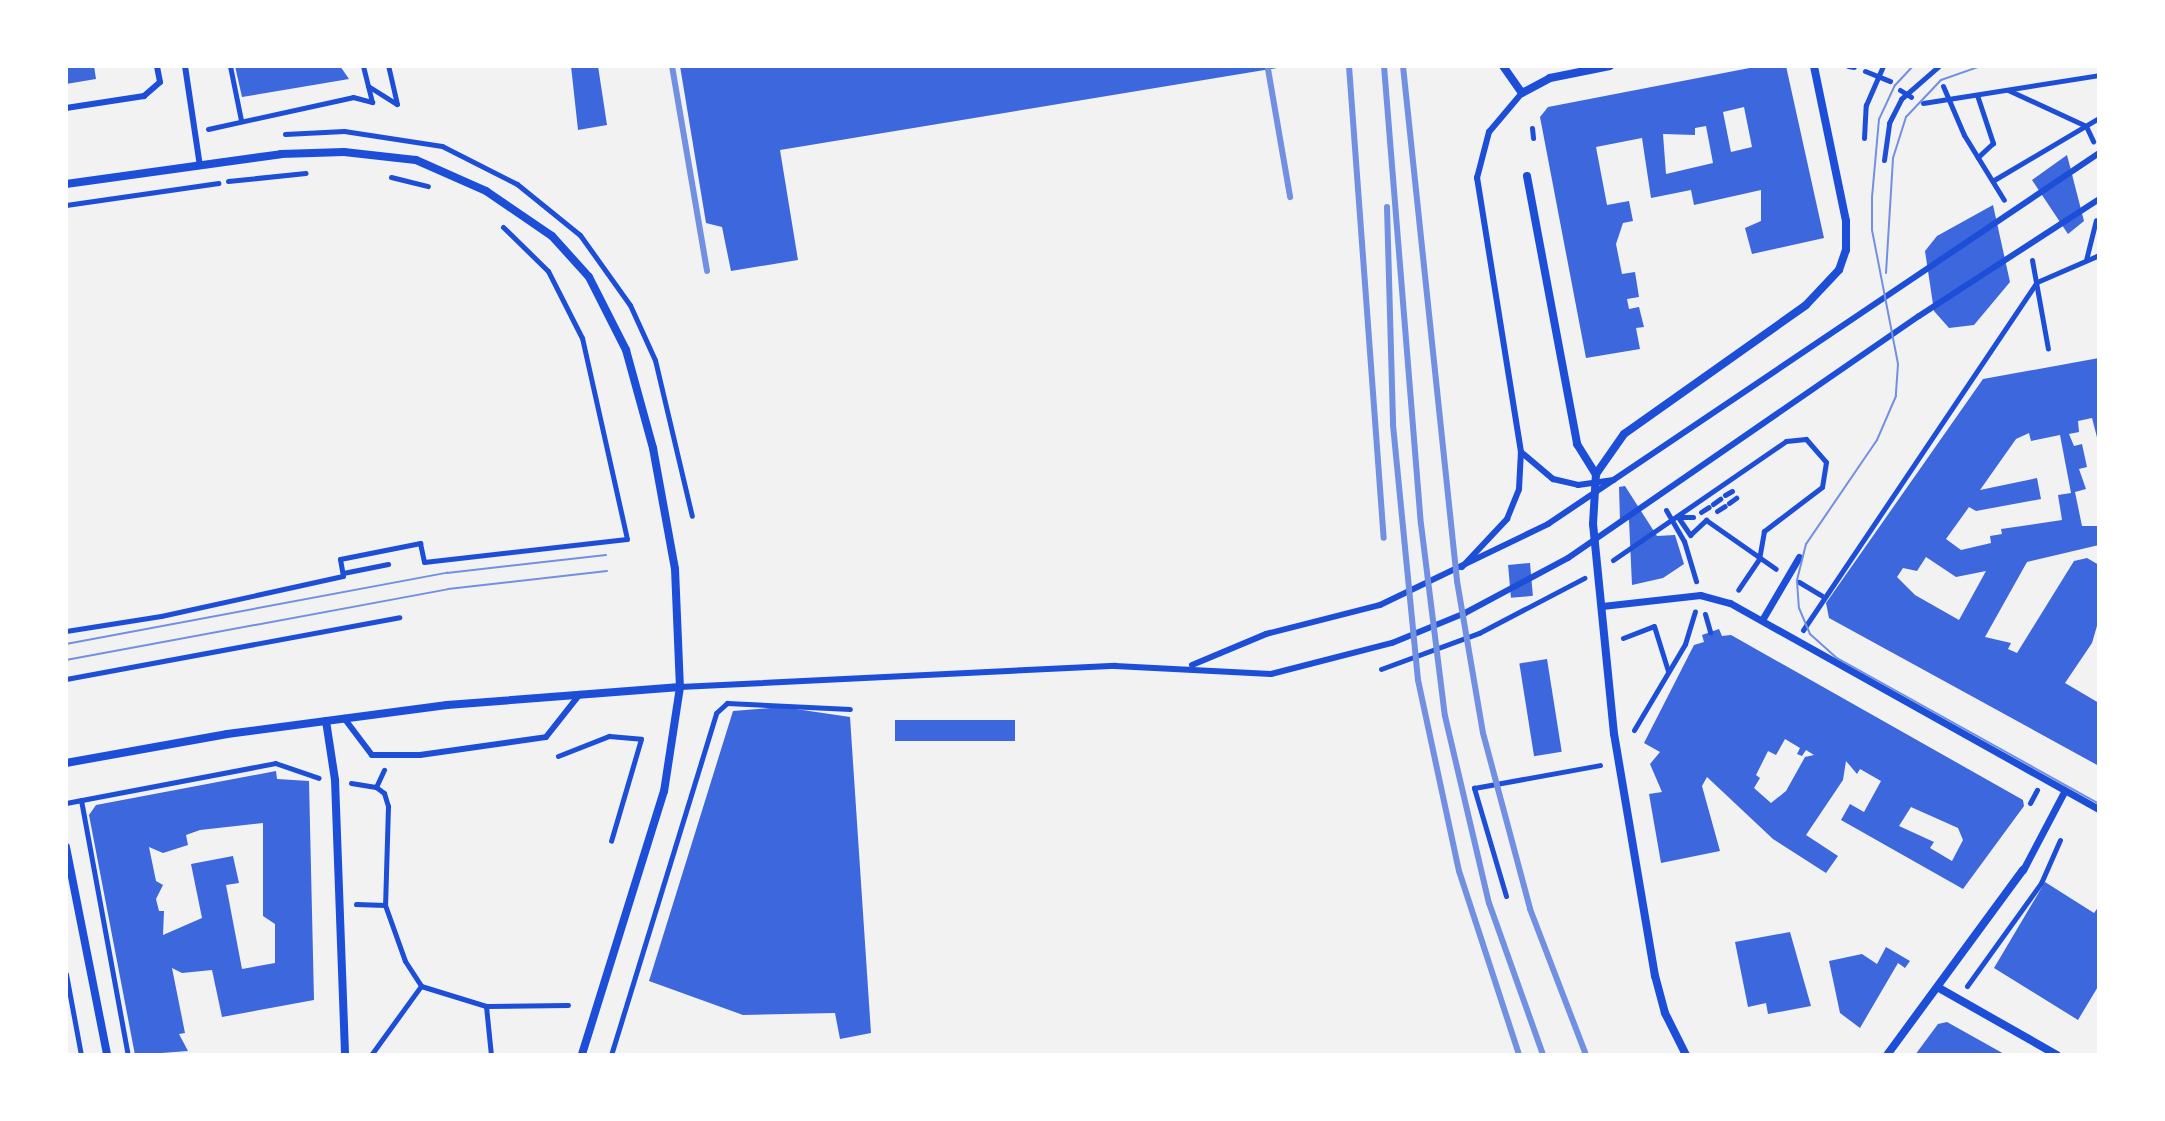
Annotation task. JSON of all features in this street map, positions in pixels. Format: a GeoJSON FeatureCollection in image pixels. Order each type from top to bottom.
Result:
{"type":"FeatureCollection","features":[{"type":"Feature","properties":{"kind":"street"},"geometry":{"type":"LineString","coordinates":[[1503,66],[1522,93],[1550,78],[1610,66]]}},
{"type":"Feature","properties":{"kind":"street"},"geometry":{"type":"LineString","coordinates":[[1686,1055],[1665,1013],[1655,976],[1614,734],[1593,524],[1596,474],[1624,434],[1806,305],[1839,270],[1846,221],[1814,66]]}},
{"type":"Feature","properties":{"kind":"street"},"geometry":{"type":"LineString","coordinates":[[66,184],[328,152],[416,160],[486,191],[552,236],[603,301],[639,387],[673,553],[680,687],[664,791],[582,1055]]}},
{"type":"Feature","properties":{"kind":"street"},"geometry":{"type":"LineString","coordinates":[[1527,176],[1577,444],[1596,474]]}},
{"type":"Feature","properties":{"kind":"street"},"geometry":{"type":"LineString","coordinates":[[1762,620],[1799,557]]}},
{"type":"Feature","properties":{"kind":"street"},"geometry":{"type":"LineString","coordinates":[[1602,606],[1700,595],[1730,603],[2099,809]]}},
{"type":"Feature","properties":{"kind":"street"},"geometry":{"type":"LineString","coordinates":[[66,763],[344,718],[581,693],[680,687]]}},
{"type":"Feature","properties":{"kind":"street"},"geometry":{"type":"LineString","coordinates":[[326,721],[335,780],[345,1055]]}},
{"type":"Feature","properties":{"kind":"street"},"geometry":{"type":"LineString","coordinates":[[1887,1055],[2023,870],[2064,792]]}},
{"type":"Feature","properties":{"kind":"street"},"geometry":{"type":"LineString","coordinates":[[66,847],[107,1055]]}},
{"type":"Feature","properties":{"kind":"street"},"geometry":{"type":"LineString","coordinates":[[1939,988],[2057,1055]]}},
{"type":"Feature","properties":{"kind":"lane"},"geometry":{"type":"LineString","coordinates":[[66,108],[144,96],[160,82],[157,66]]}},
{"type":"Feature","properties":{"kind":"lane"},"geometry":{"type":"LineString","coordinates":[[185,66],[200,166]]}},
{"type":"Feature","properties":{"kind":"lane"},"geometry":{"type":"LineString","coordinates":[[1453,574],[1507,519],[1519,489],[1521,452],[1477,178],[1489,132],[1522,93]]}},
{"type":"Feature","properties":{"kind":"lane"},"geometry":{"type":"LineString","coordinates":[[1188,667],[1266,634],[1371,607],[1453,574],[1548,524],[2099,153]]}},
{"type":"Feature","properties":{"kind":"lane"},"geometry":{"type":"LineString","coordinates":[[680,687],[1188,667],[1271,674],[1377,648],[1465,613],[1568,558],[1919,316],[2099,199]]}},
{"type":"Feature","properties":{"kind":"lane"},"geometry":{"type":"LineString","coordinates":[[1521,452],[1553,479],[1578,485],[1617,480]]}},
{"type":"Feature","properties":{"kind":"lane"},"geometry":{"type":"LineString","coordinates":[[344,718],[372,755],[420,755],[546,737],[581,693]]}},
{"type":"Feature","properties":{"kind":"path"},"geometry":{"type":"LineString","coordinates":[[230,66],[241,120]]}},
{"type":"Feature","properties":{"kind":"path"},"geometry":{"type":"LineString","coordinates":[[216,127],[353,97],[372,102],[363,66]]}},
{"type":"Feature","properties":{"kind":"path"},"geometry":{"type":"LineString","coordinates":[[367,85],[397,104],[388,66]]}},
{"type":"Feature","properties":{"kind":"path"},"geometry":{"type":"LineString","coordinates":[[1848,66],[1854,67]]}},
{"type":"Feature","properties":{"kind":"path"},"geometry":{"type":"LineString","coordinates":[[1864,138],[1866,105],[1883,66]]}},
{"type":"Feature","properties":{"kind":"path"},"geometry":{"type":"LineString","coordinates":[[1884,160],[1889,123],[1905,94],[1938,68]]}},
{"type":"Feature","properties":{"kind":"path"},"geometry":{"type":"LineString","coordinates":[[1865,71],[1890,81]]}},
{"type":"Feature","properties":{"kind":"path"},"geometry":{"type":"LineString","coordinates":[[1923,103],[1950,103],[1977,95],[2099,75]]}},
{"type":"Feature","properties":{"kind":"path"},"geometry":{"type":"LineString","coordinates":[[1943,86],[1978,157],[1994,180],[2099,118]]}},
{"type":"Feature","properties":{"kind":"path"},"geometry":{"type":"LineString","coordinates":[[2007,90],[2086,126]]}},
{"type":"Feature","properties":{"kind":"path"},"geometry":{"type":"LineString","coordinates":[[1977,95],[1993,143],[1978,157]]}},
{"type":"Feature","properties":{"kind":"path"},"geometry":{"type":"LineString","coordinates":[[1532,128],[1533,138]]}},
{"type":"Feature","properties":{"kind":"path"},"geometry":{"type":"LineString","coordinates":[[280,135],[344,131],[442,146],[517,184],[580,235],[630,305],[655,360],[692,516]]}},
{"type":"Feature","properties":{"kind":"path"},"geometry":{"type":"LineString","coordinates":[[210,136],[217,140]]}},
{"type":"Feature","properties":{"kind":"path"},"geometry":{"type":"LineString","coordinates":[[66,205],[319,171]]}},
{"type":"Feature","properties":{"kind":"path"},"geometry":{"type":"LineString","coordinates":[[384,175],[441,191]]}},
{"type":"Feature","properties":{"kind":"path"},"geometry":{"type":"LineString","coordinates":[[2086,260],[2099,216]]}},
{"type":"Feature","properties":{"kind":"path"},"geometry":{"type":"LineString","coordinates":[[343,573],[340,559],[420,543],[424,562],[627,539],[576,323],[548,271],[498,222]]}},
{"type":"Feature","properties":{"kind":"path"},"geometry":{"type":"LineString","coordinates":[[1798,641],[1822,596],[2037,282],[2099,255]]}},
{"type":"Feature","properties":{"kind":"path"},"geometry":{"type":"LineString","coordinates":[[2034,266],[2048,349]]}},
{"type":"Feature","properties":{"kind":"path"},"geometry":{"type":"LineString","coordinates":[[1607,564],[1786,441],[1812,442],[1826,462],[1822,487],[1761,538],[1759,559],[1730,603]]}},
{"type":"Feature","properties":{"kind":"path"},"geometry":{"type":"LineString","coordinates":[[1701,512],[1732,491]]}},
{"type":"Feature","properties":{"kind":"path"},"geometry":{"type":"LineString","coordinates":[[1717,511],[1736,498]]}},
{"type":"Feature","properties":{"kind":"path"},"geometry":{"type":"LineString","coordinates":[[1678,517],[1693,517]]}},
{"type":"Feature","properties":{"kind":"path"},"geometry":{"type":"LineString","coordinates":[[1678,517],[1691,534]]}},
{"type":"Feature","properties":{"kind":"path"},"geometry":{"type":"LineString","coordinates":[[1634,730],[1685,644],[1700,595],[1684,541],[1706,520],[1759,559],[1822,596]]}},
{"type":"Feature","properties":{"kind":"path"},"geometry":{"type":"LineString","coordinates":[[66,631],[161,616],[388,564]]}},
{"type":"Feature","properties":{"kind":"path"},"geometry":{"type":"LineString","coordinates":[[1381,669],[1479,633],[1594,573]]}},
{"type":"Feature","properties":{"kind":"path"},"geometry":{"type":"LineString","coordinates":[[66,679],[399,617]]}},
{"type":"Feature","properties":{"kind":"path"},"geometry":{"type":"LineString","coordinates":[[1623,638],[1654,626],[1660,619]]}},
{"type":"Feature","properties":{"kind":"path"},"geometry":{"type":"LineString","coordinates":[[1654,626],[1668,672]]}},
{"type":"Feature","properties":{"kind":"path"},"geometry":{"type":"LineString","coordinates":[[611,1055],[716,713],[727,703],[850,709]]}},
{"type":"Feature","properties":{"kind":"path"},"geometry":{"type":"LineString","coordinates":[[558,756],[609,736],[641,739],[611,841]]}},
{"type":"Feature","properties":{"kind":"path"},"geometry":{"type":"LineString","coordinates":[[66,803],[275,763],[319,778]]}},
{"type":"Feature","properties":{"kind":"path"},"geometry":{"type":"LineString","coordinates":[[1506,896],[1474,788],[1600,765]]}},
{"type":"Feature","properties":{"kind":"path"},"geometry":{"type":"LineString","coordinates":[[376,787],[384,793],[388,806],[385,905],[405,961],[421,986],[486,1006],[568,1005]]}},
{"type":"Feature","properties":{"kind":"path"},"geometry":{"type":"LineString","coordinates":[[81,800],[128,1055]]}},
{"type":"Feature","properties":{"kind":"path"},"geometry":{"type":"LineString","coordinates":[[339,903],[385,905]]}},
{"type":"Feature","properties":{"kind":"path"},"geometry":{"type":"LineString","coordinates":[[66,974],[81,1055]]}},
{"type":"Feature","properties":{"kind":"path"},"geometry":{"type":"LineString","coordinates":[[371,1055],[421,986]]}},
{"type":"Feature","properties":{"kind":"path"},"geometry":{"type":"LineString","coordinates":[[486,1006],[491,1055]]}},
{"type":"Feature","properties":{"kind":"building"},"geometry":{"type":"Polygon","coordinates":[[[66,66],[94,66],[96,79],[66,84],[66,66]]]}},
{"type":"Feature","properties":{"kind":"building"},"geometry":{"type":"Polygon","coordinates":[[[235,66],[340,66],[349,79],[242,97],[235,66]]]}},
{"type":"Feature","properties":{"kind":"building"},"geometry":{"type":"Polygon","coordinates":[[[571,66],[598,66],[607,125],[578,130],[571,66]]]}},
{"type":"Feature","properties":{"kind":"building"},"geometry":{"type":"Polygon","coordinates":[[[680,66],[1277,68],[780,150],[798,260],[731,271],[722,227],[706,223],[680,66]]]}},
{"type":"Feature","properties":{"kind":"building"},"geometry":{"type":"Polygon","coordinates":[[[1760,66],[1786,66],[1824,238],[1752,254],[1745,228],[1761,221],[1761,190],[1694,205],[1691,190],[1651,198],[1642,138],[1596,147],[1607,205],[1629,201],[1633,221],[1623,223],[1616,244],[1622,274],[1635,272],[1639,297],[1627,299],[1629,309],[1639,307],[1644,327],[1636,328],[1640,349],[1586,358],[1540,117],[1548,107],[1760,66]],[[1744,107],[1723,112],[1731,152],[1752,147],[1744,107]],[[1706,126],[1695,128],[1695,135],[1663,134],[1666,174],[1713,163],[1706,126]]]}},
{"type":"Feature","properties":{"kind":"building"},"geometry":{"type":"Polygon","coordinates":[[[2067,155],[2084,221],[2068,234],[2032,180],[2067,155]]]}},
{"type":"Feature","properties":{"kind":"building"},"geometry":{"type":"Polygon","coordinates":[[[1993,205],[2010,282],[1974,325],[1949,328],[1934,311],[1925,251],[1937,236],[1993,205]]]}},
{"type":"Feature","properties":{"kind":"building"},"geometry":{"type":"Polygon","coordinates":[[[2099,358],[2099,445],[2092,418],[2078,421],[2079,432],[2069,434],[2074,446],[2082,444],[2087,467],[2079,469],[2086,489],[2075,492],[2082,526],[2098,526],[2099,545],[2027,562],[1985,637],[2011,643],[2008,649],[2017,653],[2074,561],[2087,558],[2099,565],[2099,619],[2092,643],[2065,683],[2099,703],[2099,766],[1829,618],[1826,603],[1983,379],[2099,358]],[[2029,433],[2016,439],[1980,490],[2037,478],[2041,499],[1976,511],[1969,507],[1946,539],[1961,550],[1991,543],[1990,536],[2002,534],[2001,529],[2062,520],[2058,495],[2071,493],[2060,435],[2031,441],[2029,433]],[[1926,557],[1917,571],[1903,568],[1897,577],[1915,595],[1959,620],[1986,571],[1956,577],[1926,557]]]}},
{"type":"Feature","properties":{"kind":"building"},"geometry":{"type":"Polygon","coordinates":[[[1625,486],[1657,536],[1675,535],[1684,564],[1663,578],[1632,585],[1629,520],[1620,520],[1619,487],[1625,486]]]}},
{"type":"Feature","properties":{"kind":"building"},"geometry":{"type":"Polygon","coordinates":[[[1530,563],[1533,596],[1511,598],[1508,565],[1530,563]]]}},
{"type":"Feature","properties":{"kind":"building"},"geometry":{"type":"Polygon","coordinates":[[[1719,629],[1722,636],[1731,635],[2023,800],[2024,806],[1963,889],[1841,820],[1850,804],[1864,812],[1881,781],[1860,769],[1857,774],[1846,761],[1843,780],[1806,835],[1838,856],[1826,873],[1773,839],[1707,777],[1702,786],[1720,851],[1661,863],[1649,794],[1662,792],[1650,764],[1660,752],[1644,743],[1694,645],[1704,642],[1702,635],[1719,629]],[[1785,739],[1776,755],[1768,751],[1756,775],[1760,778],[1754,788],[1771,803],[1786,791],[1805,757],[1814,755],[1806,750],[1802,756],[1797,754],[1800,748],[1785,739]],[[1911,807],[1899,826],[1934,842],[1930,848],[1952,861],[1963,840],[1958,828],[1911,807]]]}},
{"type":"Feature","properties":{"kind":"building"},"geometry":{"type":"Polygon","coordinates":[[[1547,659],[1562,752],[1534,756],[1519,663],[1547,659]]]}},
{"type":"Feature","properties":{"kind":"building"},"geometry":{"type":"Polygon","coordinates":[[[782,707],[850,717],[871,1033],[840,1039],[835,1013],[743,1015],[649,981],[733,711],[782,707]]]}},
{"type":"Feature","properties":{"kind":"building"},"geometry":{"type":"Polygon","coordinates":[[[895,720],[1015,720],[1015,741],[895,741],[895,720]]]}},
{"type":"Feature","properties":{"kind":"building"},"geometry":{"type":"Polygon","coordinates":[[[276,771],[277,779],[309,781],[314,1000],[222,1017],[212,970],[182,973],[172,968],[185,1033],[179,1034],[188,1051],[135,1055],[89,815],[96,805],[276,771]],[[263,823],[200,830],[186,835],[188,845],[163,853],[149,847],[156,881],[163,885],[156,899],[159,911],[164,911],[163,935],[202,918],[191,864],[233,856],[239,883],[226,885],[242,969],[275,963],[275,924],[263,916],[263,823]]]}},
{"type":"Feature","properties":{"kind":"building"},"geometry":{"type":"Polygon","coordinates":[[[2045,882],[2094,913],[2099,906],[2099,985],[2078,1020],[1994,968],[2045,882]]]}},
{"type":"Feature","properties":{"kind":"building"},"geometry":{"type":"Polygon","coordinates":[[[1790,932],[1811,1006],[1768,1014],[1766,1003],[1748,1007],[1735,942],[1790,932]]]}},
{"type":"Feature","properties":{"kind":"building"},"geometry":{"type":"Polygon","coordinates":[[[1886,947],[1910,961],[1905,968],[1898,963],[1860,1028],[1840,1013],[1829,961],[1862,954],[1877,964],[1886,947]]]}},
{"type":"Feature","properties":{"kind":"building"},"geometry":{"type":"Polygon","coordinates":[[[1947,1022],[2006,1055],[1915,1055],[1938,1024],[1947,1022]]]}},
{"type":"Feature","properties":{"kind":"tram line"},"geometry":{"type":"LineString","coordinates":[[1913,66],[1895,85],[1879,119],[1872,197],[1872,230],[1898,364],[1896,396],[1877,440],[1806,544],[1797,581],[1799,608],[1810,634],[1837,658],[2099,804]]}},
{"type":"Feature","properties":{"kind":"tram line"},"geometry":{"type":"LineString","coordinates":[[1886,273],[1893,158],[1906,117],[1941,80],[1981,66]]}},
{"type":"Feature","properties":{"kind":"tram line"},"geometry":{"type":"LineString","coordinates":[[66,644],[447,573],[606,555]]}},
{"type":"Feature","properties":{"kind":"tram line"},"geometry":{"type":"LineString","coordinates":[[66,660],[448,589],[607,571]]}},
{"type":"Feature","properties":{"kind":"railway"},"geometry":{"type":"LineString","coordinates":[[672,66],[707,271]]}},
{"type":"Feature","properties":{"kind":"railway"},"geometry":{"type":"LineString","coordinates":[[1349,66],[1384,538]]}},
{"type":"Feature","properties":{"kind":"railway"},"geometry":{"type":"LineString","coordinates":[[1384,66],[1421,524],[1445,716],[1489,903],[1543,1055]]}},
{"type":"Feature","properties":{"kind":"railway"},"geometry":{"type":"LineString","coordinates":[[1403,66],[1457,581],[1483,733],[1530,909],[1586,1055]]}},
{"type":"Feature","properties":{"kind":"railway"},"geometry":{"type":"LineString","coordinates":[[1268,69],[1290,197]]}},
{"type":"Feature","properties":{"kind":"railway"},"geometry":{"type":"LineString","coordinates":[[1387,207],[1393,425],[1418,680],[1459,871],[1519,1055]]}}]}
